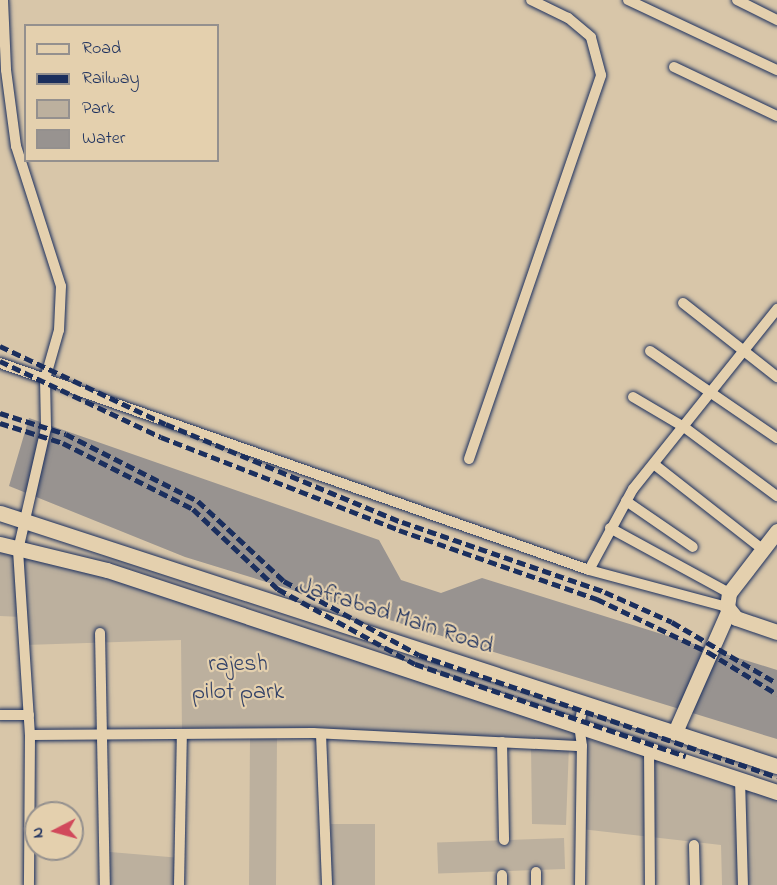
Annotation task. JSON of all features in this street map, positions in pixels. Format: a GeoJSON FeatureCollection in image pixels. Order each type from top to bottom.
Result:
{"type":"FeatureCollection","features":[{"type":"Feature","properties":{"kind":"main road","name":"Jafrabad Main Road"},"geometry":{"type":"LineString","coordinates":[[0,513],[777,766]]}},
{"type":"Feature","properties":{"kind":"main road"},"geometry":{"type":"LineString","coordinates":[[675,732],[728,604],[762,549],[777,531]]}},
{"type":"Feature","properties":{"kind":"main road","name":"Jafrabad Main Road"},"geometry":{"type":"LineString","coordinates":[[0,544],[107,570],[777,792]]}},
{"type":"Feature","properties":{"kind":"main road"},"geometry":{"type":"LineString","coordinates":[[728,604],[777,632]]}},
{"type":"Feature","properties":{"kind":"street"},"geometry":{"type":"LineString","coordinates":[[3,0],[6,70],[16,146],[61,286],[59,330],[45,379],[46,428],[18,550],[30,735],[29,885]]}},
{"type":"Feature","properties":{"kind":"street"},"geometry":{"type":"LineString","coordinates":[[468,459],[601,75],[591,37],[568,18],[531,0]]}},
{"type":"Feature","properties":{"kind":"street"},"geometry":{"type":"LineString","coordinates":[[628,0],[777,70]]}},
{"type":"Feature","properties":{"kind":"street"},"geometry":{"type":"LineString","coordinates":[[737,0],[777,20]]}},
{"type":"Feature","properties":{"kind":"street"},"geometry":{"type":"LineString","coordinates":[[674,67],[777,116]]}},
{"type":"Feature","properties":{"kind":"street"},"geometry":{"type":"LineString","coordinates":[[683,303],[777,377]]}},
{"type":"Feature","properties":{"kind":"street"},"geometry":{"type":"LineString","coordinates":[[589,570],[626,501],[711,391],[775,314]]}},
{"type":"Feature","properties":{"kind":"street"},"geometry":{"type":"LineString","coordinates":[[650,351],[777,438]]}},
{"type":"Feature","properties":{"kind":"street"},"geometry":{"type":"LineString","coordinates":[[0,363],[589,570],[728,604]]}},
{"type":"Feature","properties":{"kind":"street"},"geometry":{"type":"LineString","coordinates":[[633,398],[684,427],[777,496]]}},
{"type":"Feature","properties":{"kind":"street"},"geometry":{"type":"LineString","coordinates":[[655,465],[762,549]]}},
{"type":"Feature","properties":{"kind":"street"},"geometry":{"type":"LineString","coordinates":[[626,501],[693,547]]}},
{"type":"Feature","properties":{"kind":"street"},"geometry":{"type":"LineString","coordinates":[[610,528],[728,604]]}},
{"type":"Feature","properties":{"kind":"street"},"geometry":{"type":"LineString","coordinates":[[100,633],[104,735],[105,885]]}},
{"type":"Feature","properties":{"kind":"street"},"geometry":{"type":"LineString","coordinates":[[580,885],[582,746],[579,725],[584,702]]}},
{"type":"Feature","properties":{"kind":"street"},"geometry":{"type":"LineString","coordinates":[[0,715],[29,715]]}},
{"type":"Feature","properties":{"kind":"street"},"geometry":{"type":"LineString","coordinates":[[179,885],[182,734]]}},
{"type":"Feature","properties":{"kind":"street"},"geometry":{"type":"LineString","coordinates":[[30,735],[321,734],[582,746]]}},
{"type":"Feature","properties":{"kind":"street"},"geometry":{"type":"LineString","coordinates":[[321,734],[327,885]]}},
{"type":"Feature","properties":{"kind":"street"},"geometry":{"type":"LineString","coordinates":[[502,742],[504,840]]}},
{"type":"Feature","properties":{"kind":"street"},"geometry":{"type":"LineString","coordinates":[[649,748],[650,885]]}},
{"type":"Feature","properties":{"kind":"street"},"geometry":{"type":"LineString","coordinates":[[740,779],[743,885]]}},
{"type":"Feature","properties":{"kind":"street"},"geometry":{"type":"LineString","coordinates":[[694,844],[694,885]]}},
{"type":"Feature","properties":{"kind":"street"},"geometry":{"type":"LineString","coordinates":[[536,872],[536,885]]}},
{"type":"Feature","properties":{"kind":"green space","name":"rajesh pilot park"},"geometry":{"type":"Polygon","coordinates":[[[0,550],[18,551],[579,725],[581,737],[777,796],[777,885],[722,885],[721,845],[581,829],[581,746],[569,746],[566,825],[532,824],[531,745],[277,737],[276,885],[249,885],[250,736],[182,734],[181,640],[25,645],[23,617],[0,616],[0,550]]]}},
{"type":"Feature","properties":{"kind":"green space"},"geometry":{"type":"Polygon","coordinates":[[[331,824],[375,824],[375,885],[331,885],[331,824]]]}},
{"type":"Feature","properties":{"kind":"green space"},"geometry":{"type":"Polygon","coordinates":[[[564,838],[565,869],[438,873],[437,842],[564,838]]]}},
{"type":"Feature","properties":{"kind":"green space"},"geometry":{"type":"Polygon","coordinates":[[[110,852],[181,858],[181,885],[110,885],[110,852]]]}},
{"type":"Feature","properties":{"kind":"water"},"geometry":{"type":"Polygon","coordinates":[[[29,418],[379,540],[401,580],[441,593],[482,578],[777,670],[777,739],[185,557],[9,486],[29,418]]]}},
{"type":"Feature","properties":{"kind":"railway"},"geometry":{"type":"LineString","coordinates":[[0,346],[166,424],[402,522],[605,592],[672,622],[777,683]]}},
{"type":"Feature","properties":{"kind":"railway"},"geometry":{"type":"LineString","coordinates":[[0,361],[161,437],[399,530],[597,599],[708,652],[777,694]]}},
{"type":"Feature","properties":{"kind":"railway"},"geometry":{"type":"LineString","coordinates":[[0,413],[66,434],[198,501],[284,581],[419,655],[777,777]]}},
{"type":"Feature","properties":{"kind":"railway"},"geometry":{"type":"LineString","coordinates":[[0,423],[63,443],[193,509],[278,589],[415,664],[686,756]]}}]}
